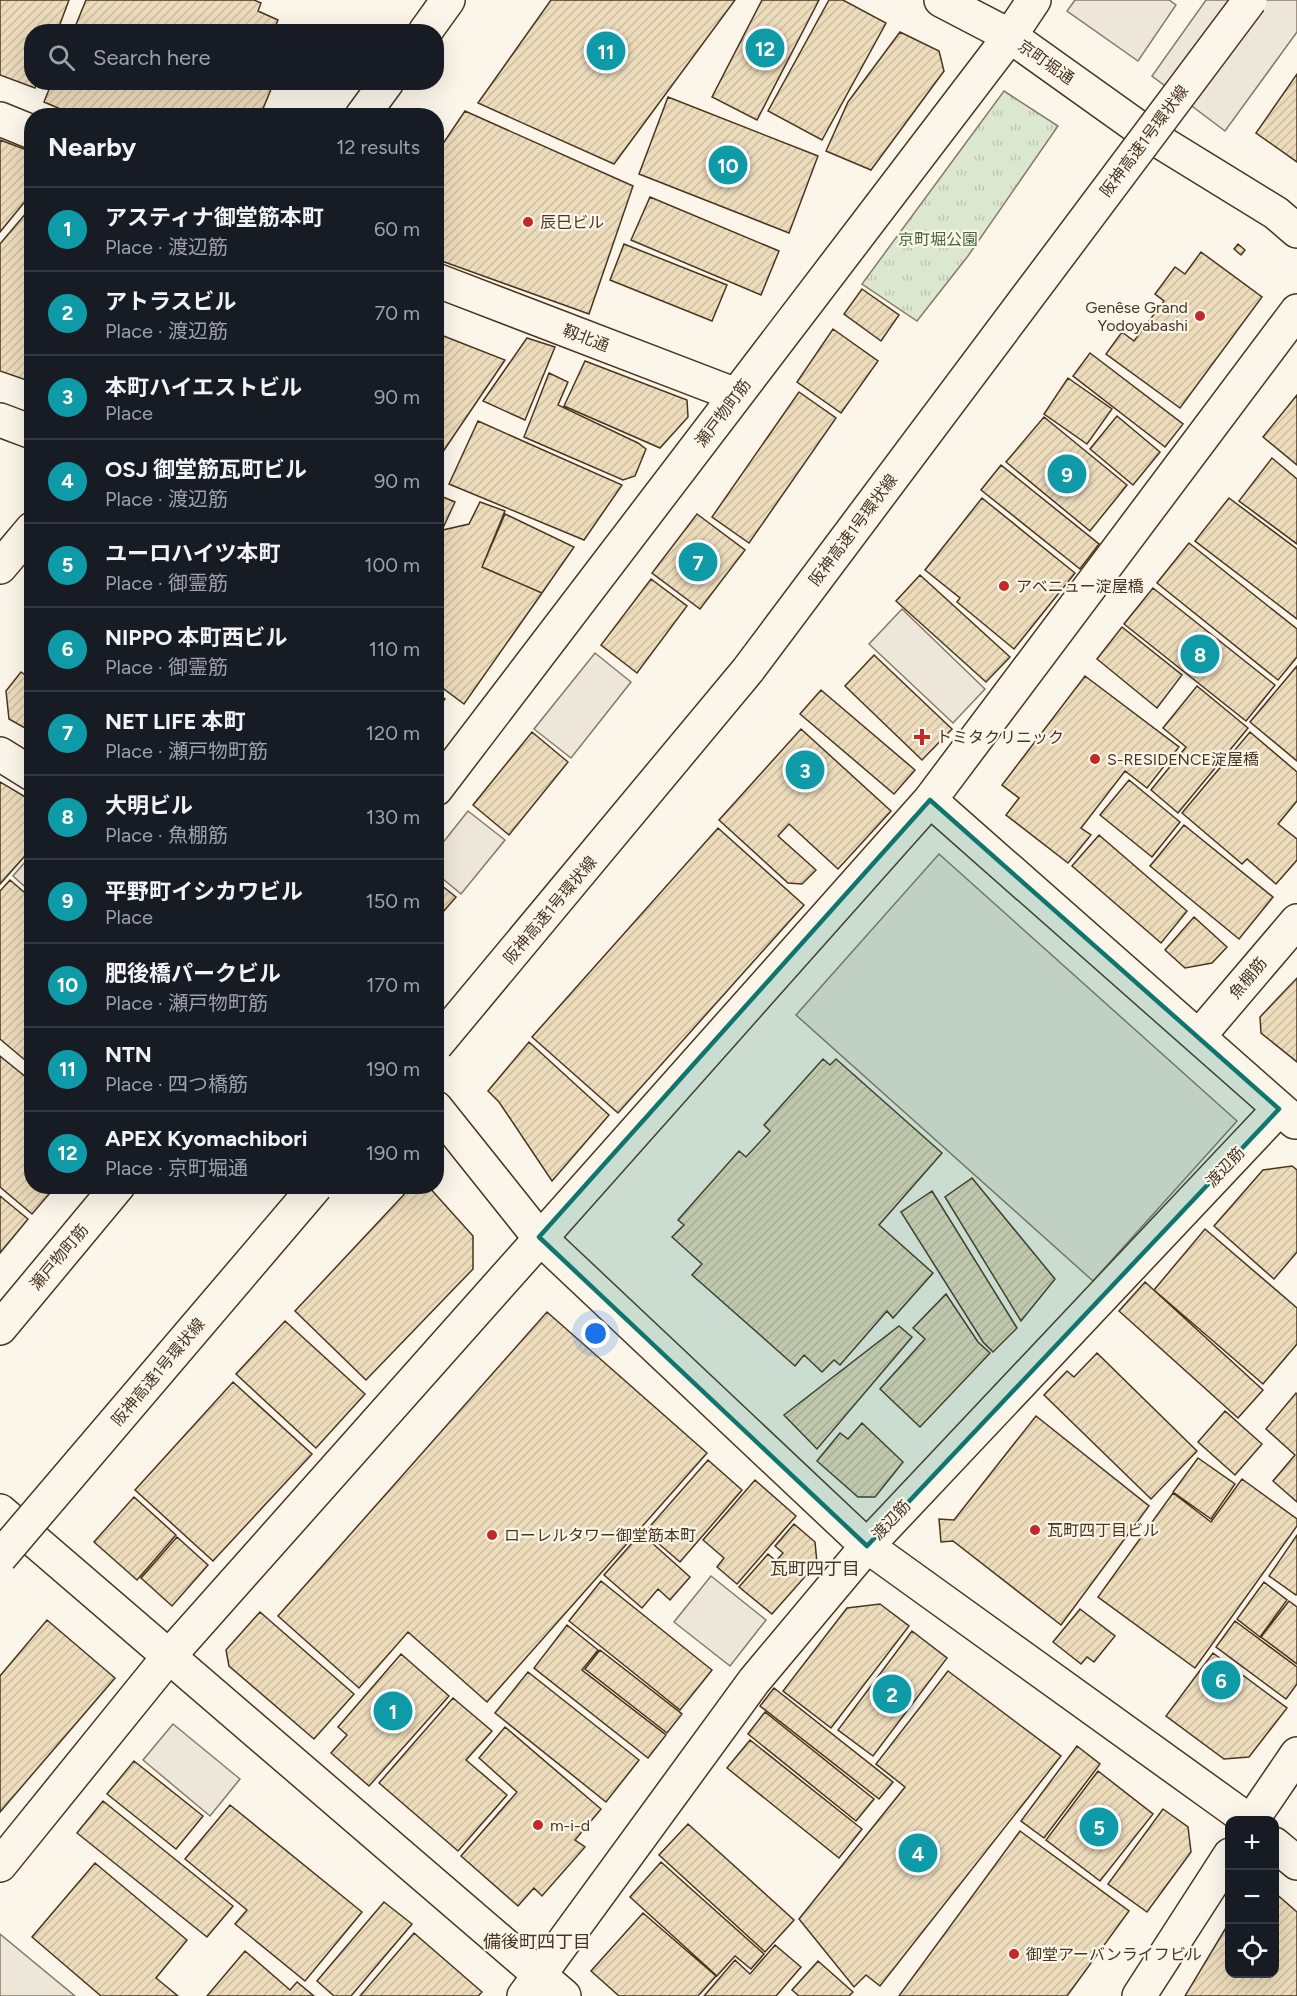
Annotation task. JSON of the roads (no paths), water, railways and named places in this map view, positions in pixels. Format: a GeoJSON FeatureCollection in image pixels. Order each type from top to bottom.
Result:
{"type":"FeatureCollection","features":[{"type":"Feature","properties":{"kind":"main road"},"geometry":{"type":"LineString","coordinates":[[431,24],[448,0]]}},
{"type":"Feature","properties":{"kind":"main road","name":"京町堀通"},"geometry":{"type":"LineString","coordinates":[[941,0],[1010,36],[1146,133],[1276,213],[1297,231]]}},
{"type":"Feature","properties":{"kind":"main road","name":"瀬戸物町筋"},"geometry":{"type":"LineString","coordinates":[[444,778],[1010,36],[1034,0]]}},
{"type":"Feature","properties":{"kind":"main road","name":"阪神高速1号環状線"},"geometry":{"type":"LineString","coordinates":[[444,1035],[748,670],[1250,0]]}},
{"type":"Feature","properties":{"kind":"main road"},"geometry":{"type":"LineString","coordinates":[[369,108],[381,90]]}},
{"type":"Feature","properties":{"kind":"main road"},"geometry":{"type":"LineString","coordinates":[[0,119],[24,129]]}},
{"type":"Feature","properties":{"kind":"main road","name":"靱北通"},"geometry":{"type":"LineString","coordinates":[[444,283],[736,395]]}},
{"type":"Feature","properties":{"kind":"main road"},"geometry":{"type":"LineString","coordinates":[[0,1865],[170,1655],[539,1237],[930,800],[1297,311]]}},
{"type":"Feature","properties":{"kind":"main road"},"geometry":{"type":"LineString","coordinates":[[0,420],[24,429]]}},
{"type":"Feature","properties":{"kind":"main road"},"geometry":{"type":"LineString","coordinates":[[0,567],[24,538]]}},
{"type":"Feature","properties":{"kind":"main road"},"geometry":{"type":"LineString","coordinates":[[0,754],[24,769]]}},
{"type":"Feature","properties":{"kind":"main road"},"geometry":{"type":"LineString","coordinates":[[930,800],[1288,1117]]}},
{"type":"Feature","properties":{"kind":"main road","name":"魚棚筋"},"geometry":{"type":"LineString","coordinates":[[1199,1036],[1297,921]]}},
{"type":"Feature","properties":{"kind":"main road","name":"渡辺筋"},"geometry":{"type":"LineString","coordinates":[[543,1989],[754,1681],[867,1546],[1288,1117]]}},
{"type":"Feature","properties":{"kind":"main road"},"geometry":{"type":"LineString","coordinates":[[444,1118],[539,1237],[867,1546],[1243,1816]]}},
{"type":"Feature","properties":{"kind":"main road","name":"瀬戸物町筋"},"geometry":{"type":"LineString","coordinates":[[0,1328],[111,1194]]}},
{"type":"Feature","properties":{"kind":"main road","name":"阪神高速1号環状線"},"geometry":{"type":"LineString","coordinates":[[0,1557],[309,1194]]}},
{"type":"Feature","properties":{"kind":"main road"},"geometry":{"type":"LineString","coordinates":[[0,1511],[170,1655],[543,1989]]}},
{"type":"Feature","properties":{"kind":"main road"},"geometry":{"type":"LineString","coordinates":[[1254,1816],[1297,1754]]}},
{"type":"Feature","properties":{"kind":"main road"},"geometry":{"type":"LineString","coordinates":[[1279,1847],[1297,1863]]}},
{"type":"Feature","properties":{"kind":"main road"},"geometry":{"type":"LineString","coordinates":[[1139,1996],[1225,1863]]}},
{"type":"Feature","properties":{"kind":"place","name":"APEX Kyomachibori"},"geometry":{"type":"Point","coordinates":[765,48]}},
{"type":"Feature","properties":{"kind":"place","name":"NTN"},"geometry":{"type":"Point","coordinates":[606,51]}},
{"type":"Feature","properties":{"kind":"place","name":"肥後橋パークビル"},"geometry":{"type":"Point","coordinates":[728,165]}},
{"type":"Feature","properties":{"kind":"place","name":"辰巳ビル"},"geometry":{"type":"Point","coordinates":[528,222]}},
{"type":"Feature","properties":{"kind":"place","name":"Genêse Grand Yodoyabashi"},"geometry":{"type":"Point","coordinates":[1200,316]}},
{"type":"Feature","properties":{"kind":"place","name":"平野町イシカワビル"},"geometry":{"type":"Point","coordinates":[1067,474]}},
{"type":"Feature","properties":{"kind":"place","name":"NET LIFE 本町"},"geometry":{"type":"Point","coordinates":[698,562]}},
{"type":"Feature","properties":{"kind":"place","name":"アベニュー淀屋橋"},"geometry":{"type":"Point","coordinates":[1004,586]}},
{"type":"Feature","properties":{"kind":"place","name":"大明ビル"},"geometry":{"type":"Point","coordinates":[1200,654]}},
{"type":"Feature","properties":{"kind":"place","name":"トミタクリニック"},"geometry":{"type":"Point","coordinates":[922,737]}},
{"type":"Feature","properties":{"kind":"place","name":"S-RESIDENCE淀屋橋"},"geometry":{"type":"Point","coordinates":[1095,759]}},
{"type":"Feature","properties":{"kind":"place","name":"本町ハイエストビル"},"geometry":{"type":"Point","coordinates":[805,770]}},
{"type":"Feature","properties":{"kind":"place","name":"瓦町四丁目ビル"},"geometry":{"type":"Point","coordinates":[1035,1530]}},
{"type":"Feature","properties":{"kind":"place","name":"ローレルタワー御堂筋本町"},"geometry":{"type":"Point","coordinates":[492,1535]}},
{"type":"Feature","properties":{"kind":"place","name":"NIPPO 本町西ビル"},"geometry":{"type":"Point","coordinates":[1221,1680]}},
{"type":"Feature","properties":{"kind":"place","name":"アトラスビル"},"geometry":{"type":"Point","coordinates":[892,1694]}},
{"type":"Feature","properties":{"kind":"place","name":"アスティナ御堂筋本町"},"geometry":{"type":"Point","coordinates":[393,1711]}},
{"type":"Feature","properties":{"kind":"place","name":"m-i-d"},"geometry":{"type":"Point","coordinates":[538,1825]}},
{"type":"Feature","properties":{"kind":"place","name":"ユーロハイツ本町"},"geometry":{"type":"Point","coordinates":[1099,1827]}},
{"type":"Feature","properties":{"kind":"place","name":"OSJ 御堂筋瓦町ビル"},"geometry":{"type":"Point","coordinates":[918,1853]}},
{"type":"Feature","properties":{"kind":"place","name":"御堂アーバンライフビル"},"geometry":{"type":"Point","coordinates":[1014,1954]}},
{"type":"Feature","properties":{"kind":"district","name":"瓦町四丁目"},"geometry":{"type":"Point","coordinates":[815,1569]}},
{"type":"Feature","properties":{"kind":"district","name":"備後町四丁目"},"geometry":{"type":"Point","coordinates":[537,1942]}},
{"type":"Feature","properties":{"kind":"park label","name":"京町堀公園"},"geometry":{"type":"Point","coordinates":[938,239]}}]}
